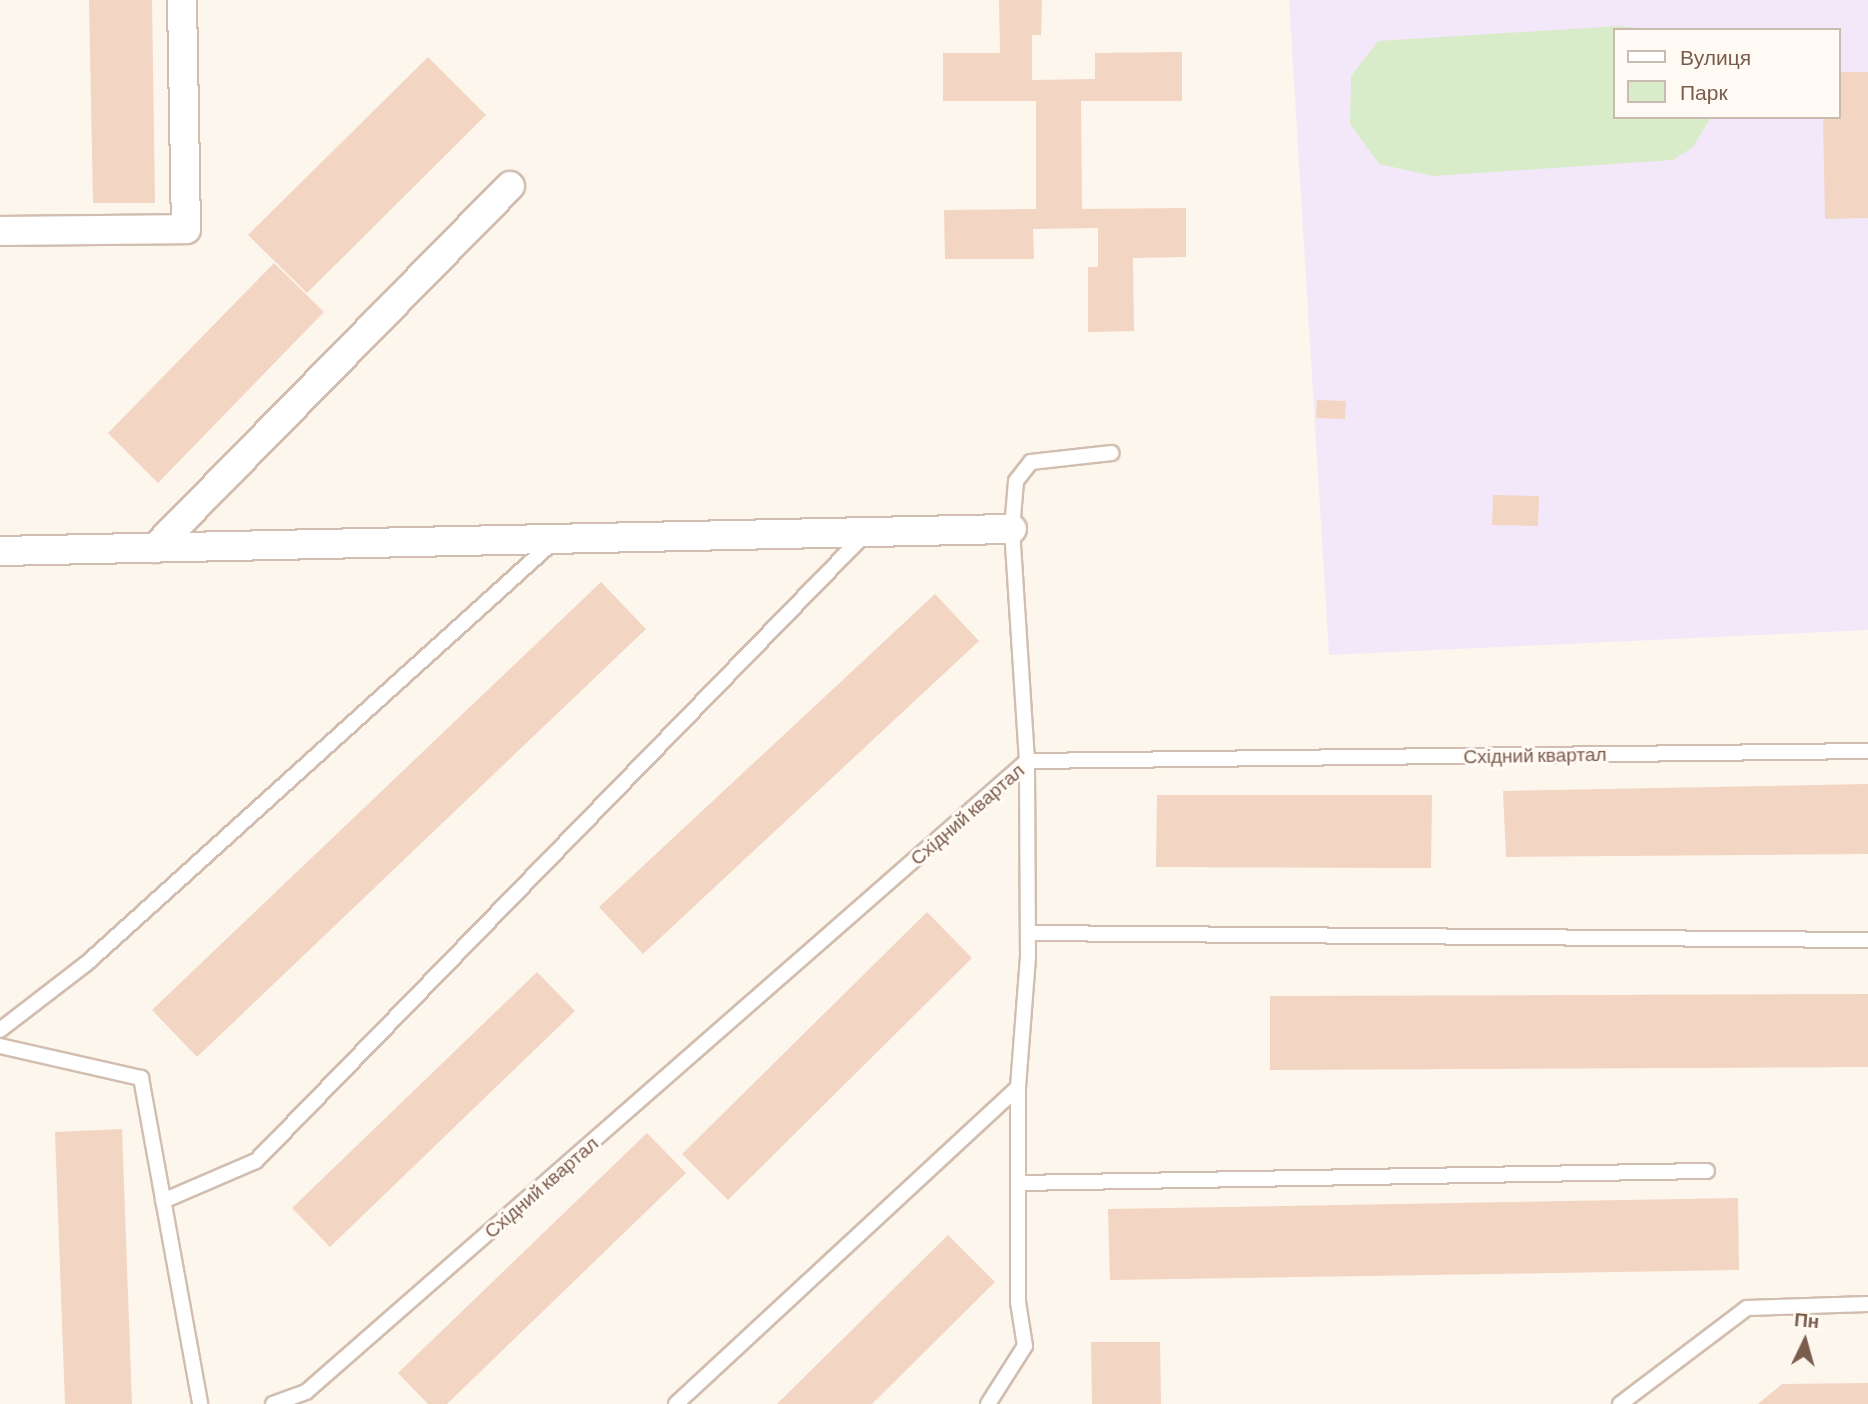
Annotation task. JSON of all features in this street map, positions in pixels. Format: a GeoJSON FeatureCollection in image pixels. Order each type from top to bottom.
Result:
{"type":"FeatureCollection","features":[{"type":"Feature","properties":{"kind":"street"},"geometry":{"type":"LineString","coordinates":[[0,232],[186,229],[182,0]]}},
{"type":"Feature","properties":{"kind":"street"},"geometry":{"type":"LineString","coordinates":[[155,548],[510,186]]}},
{"type":"Feature","properties":{"kind":"street"},"geometry":{"type":"LineString","coordinates":[[0,551],[1012,529]]}},
{"type":"Feature","properties":{"kind":"lane"},"geometry":{"type":"LineString","coordinates":[[988,1404],[1025,1346],[1018,1302],[1018,1087],[1028,933],[1027,761],[1012,529],[1016,481],[1031,462],[1111,453]]}},
{"type":"Feature","properties":{"kind":"lane"},"geometry":{"type":"LineString","coordinates":[[163,1200],[256,1161],[866,533]]}},
{"type":"Feature","properties":{"kind":"lane"},"geometry":{"type":"LineString","coordinates":[[0,1030],[88,963],[555,540]]}},
{"type":"Feature","properties":{"kind":"lane","name":"Східний квартал"},"geometry":{"type":"LineString","coordinates":[[274,1404],[306,1392],[1027,761],[1868,751]]}},
{"type":"Feature","properties":{"kind":"lane"},"geometry":{"type":"LineString","coordinates":[[1028,933],[1868,940]]}},
{"type":"Feature","properties":{"kind":"lane"},"geometry":{"type":"LineString","coordinates":[[0,1046],[141,1078],[200,1404]]}},
{"type":"Feature","properties":{"kind":"lane"},"geometry":{"type":"LineString","coordinates":[[676,1404],[1018,1087]]}},
{"type":"Feature","properties":{"kind":"lane"},"geometry":{"type":"LineString","coordinates":[[1018,1183],[1707,1171]]}},
{"type":"Feature","properties":{"kind":"lane"},"geometry":{"type":"LineString","coordinates":[[1620,1404],[1747,1308],[1868,1304]]}},
{"type":"Feature","properties":{"kind":"shaded area"},"geometry":{"type":"Polygon","coordinates":[[[1289,0],[1868,0],[1868,630],[1329,655],[1289,0]]]}},
{"type":"Feature","properties":{"kind":"green space"},"geometry":{"type":"Polygon","coordinates":[[[1618,26],[1640,28],[1612,28],[1612,119],[1710,119],[1693,147],[1673,160],[1433,176],[1379,164],[1350,124],[1351,76],[1378,41],[1618,26]]]}},
{"type":"Feature","properties":{"kind":"building"},"geometry":{"type":"Polygon","coordinates":[[[89,0],[152,0],[155,203],[93,203],[89,0]]]}},
{"type":"Feature","properties":{"kind":"building"},"geometry":{"type":"Polygon","coordinates":[[[999,0],[1042,0],[1041,35],[1032,35],[1032,80],[1095,79],[1095,53],[1182,52],[1182,101],[1081,101],[1082,209],[1186,208],[1186,257],[1133,258],[1134,331],[1088,332],[1088,267],[1098,267],[1098,228],[1033,229],[1034,259],[945,259],[944,210],[1036,209],[1036,101],[943,101],[943,53],[1000,53],[999,0]]]}},
{"type":"Feature","properties":{"kind":"building"},"geometry":{"type":"Polygon","coordinates":[[[428,57],[486,115],[307,293],[248,235],[428,57]]]}},
{"type":"Feature","properties":{"kind":"building"},"geometry":{"type":"Polygon","coordinates":[[[1840,72],[1868,72],[1868,218],[1825,219],[1823,119],[1840,119],[1840,72]]]}},
{"type":"Feature","properties":{"kind":"building"},"geometry":{"type":"Polygon","coordinates":[[[274,263],[324,312],[158,483],[108,433],[274,263]]]}},
{"type":"Feature","properties":{"kind":"building"},"geometry":{"type":"Polygon","coordinates":[[[1317,400],[1346,401],[1345,419],[1316,418],[1317,400]]]}},
{"type":"Feature","properties":{"kind":"building"},"geometry":{"type":"Polygon","coordinates":[[[1493,495],[1539,496],[1538,526],[1492,525],[1493,495]]]}},
{"type":"Feature","properties":{"kind":"building"},"geometry":{"type":"Polygon","coordinates":[[[601,582],[646,629],[197,1057],[152,1010],[601,582]]]}},
{"type":"Feature","properties":{"kind":"building"},"geometry":{"type":"Polygon","coordinates":[[[935,594],[979,641],[643,954],[599,907],[935,594]]]}},
{"type":"Feature","properties":{"kind":"building"},"geometry":{"type":"Polygon","coordinates":[[[1868,784],[1868,854],[1506,857],[1503,791],[1868,784]]]}},
{"type":"Feature","properties":{"kind":"building"},"geometry":{"type":"Polygon","coordinates":[[[1157,795],[1432,795],[1431,868],[1156,867],[1157,795]]]}},
{"type":"Feature","properties":{"kind":"building"},"geometry":{"type":"Polygon","coordinates":[[[927,912],[972,958],[728,1200],[682,1154],[927,912]]]}},
{"type":"Feature","properties":{"kind":"building"},"geometry":{"type":"Polygon","coordinates":[[[537,972],[575,1011],[330,1247],[292,1208],[537,972]]]}},
{"type":"Feature","properties":{"kind":"building"},"geometry":{"type":"Polygon","coordinates":[[[1868,994],[1868,1067],[1270,1070],[1270,996],[1868,994]]]}},
{"type":"Feature","properties":{"kind":"building"},"geometry":{"type":"Polygon","coordinates":[[[122,1129],[132,1404],[65,1404],[55,1132],[122,1129]]]}},
{"type":"Feature","properties":{"kind":"building"},"geometry":{"type":"Polygon","coordinates":[[[647,1133],[686,1173],[447,1404],[428,1404],[398,1373],[647,1133]]]}},
{"type":"Feature","properties":{"kind":"building"},"geometry":{"type":"Polygon","coordinates":[[[1738,1198],[1739,1270],[1110,1280],[1108,1209],[1738,1198]]]}},
{"type":"Feature","properties":{"kind":"building"},"geometry":{"type":"Polygon","coordinates":[[[948,1235],[995,1282],[872,1404],[777,1404],[948,1235]]]}},
{"type":"Feature","properties":{"kind":"building"},"geometry":{"type":"Polygon","coordinates":[[[1091,1342],[1160,1342],[1161,1404],[1092,1404],[1091,1342]]]}},
{"type":"Feature","properties":{"kind":"building"},"geometry":{"type":"Polygon","coordinates":[[[1868,1383],[1868,1404],[1758,1404],[1782,1384],[1868,1383]]]}}]}
